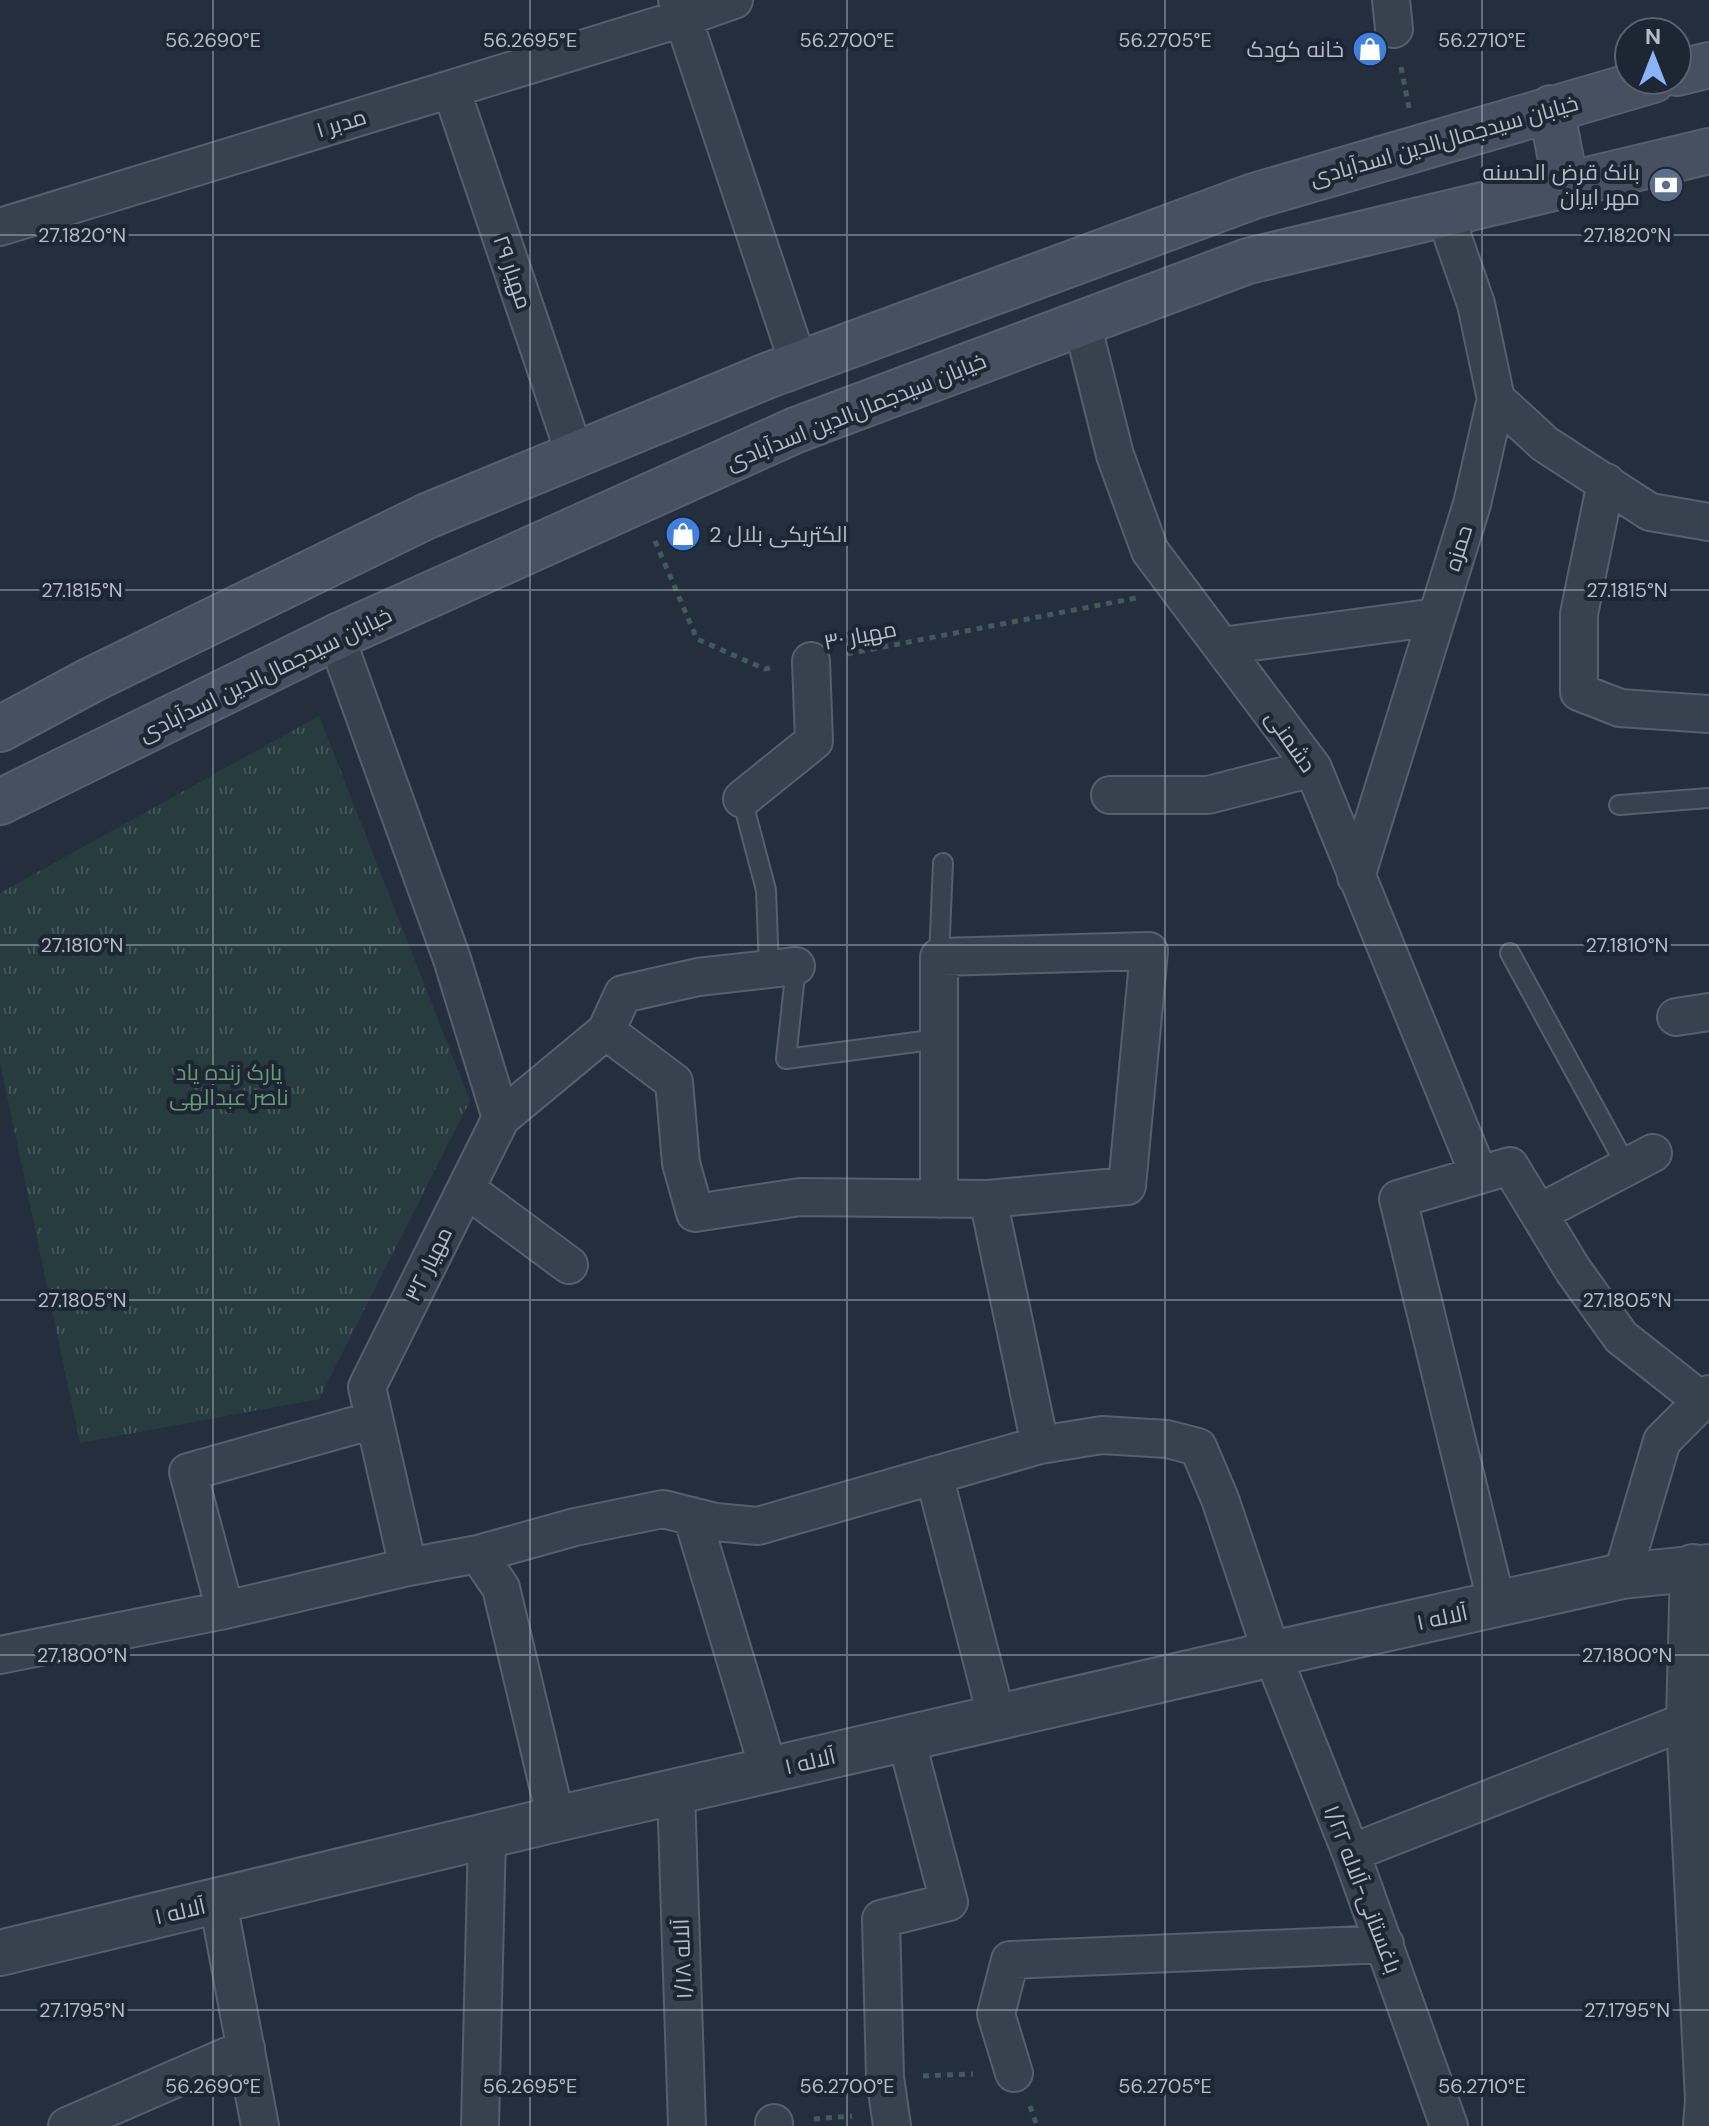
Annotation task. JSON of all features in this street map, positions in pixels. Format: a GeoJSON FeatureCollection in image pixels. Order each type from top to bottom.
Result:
{"type":"FeatureCollection","features":[{"type":"Feature","properties":{"kind":"main road","name":"خیابان سیدجمال‌الدین اسدآبادی"},"geometry":{"type":"LineString","coordinates":[[0,729],[91,680],[427,516],[799,365],[1254,196],[1613,91]]}},
{"type":"Feature","properties":{"kind":"main road"},"geometry":{"type":"LineString","coordinates":[[1551,108],[1566,186]]}},
{"type":"Feature","properties":{"kind":"main road","name":"خیابان سیدجمال‌الدین اسدآبادی"},"geometry":{"type":"LineString","coordinates":[[0,802],[336,637],[796,430],[1248,261],[1709,151]]}},
{"type":"Feature","properties":{"kind":"street","name":"مدبر ۱"},"geometry":{"type":"LineString","coordinates":[[0,227],[451,89],[680,9],[734,0]]}},
{"type":"Feature","properties":{"kind":"street"},"geometry":{"type":"LineString","coordinates":[[680,9],[799,365]]}},
{"type":"Feature","properties":{"kind":"street","name":"مهیار ۲۹"},"geometry":{"type":"LineString","coordinates":[[451,89],[575,455]]}},
{"type":"Feature","properties":{"kind":"street","name":"حمزه"},"geometry":{"type":"LineString","coordinates":[[1356,877],[1472,504],[1496,399],[1476,304],[1445,215]]}},
{"type":"Feature","properties":{"kind":"street","name":"دشمنی"},"geometry":{"type":"LineString","coordinates":[[1082,323],[1115,455],[1150,551],[1313,768],[1479,1175]]}},
{"type":"Feature","properties":{"kind":"street"},"geometry":{"type":"LineString","coordinates":[[1496,399],[1545,444],[1650,512],[1709,522]]}},
{"type":"Feature","properties":{"kind":"street"},"geometry":{"type":"LineString","coordinates":[[1606,482],[1579,614],[1579,692],[1620,708],[1709,714]]}},
{"type":"Feature","properties":{"kind":"street"},"geometry":{"type":"LineString","coordinates":[[1222,646],[1437,617]]}},
{"type":"Feature","properties":{"kind":"street"},"geometry":{"type":"LineString","coordinates":[[336,637],[452,959],[501,1118],[606,1031],[623,994],[698,977],[783,968]]}},
{"type":"Feature","properties":{"kind":"street"},"geometry":{"type":"LineString","coordinates":[[742,799],[814,741],[811,661]]}},
{"type":"Feature","properties":{"kind":"street"},"geometry":{"type":"LineString","coordinates":[[1110,795],[1208,795],[1313,768]]}},
{"type":"Feature","properties":{"kind":"street"},"geometry":{"type":"LineString","coordinates":[[606,1031],[674,1082],[681,1163],[695,1213],[800,1197],[939,1199],[988,1199],[1127,1186],[1149,951],[939,957],[939,1199]]}},
{"type":"Feature","properties":{"kind":"street","name":"مهیار ۳۲"},"geometry":{"type":"LineString","coordinates":[[408,1567],[367,1387],[501,1118]]}},
{"type":"Feature","properties":{"kind":"street"},"geometry":{"type":"LineString","coordinates":[[1539,1213],[1640,1160]]}},
{"type":"Feature","properties":{"kind":"street"},"geometry":{"type":"LineString","coordinates":[[1497,1605],[1398,1199],[1510,1166],[1573,1270],[1621,1337],[1706,1398],[1662,1441],[1622,1576]]}},
{"type":"Feature","properties":{"kind":"street"},"geometry":{"type":"LineString","coordinates":[[466,1189],[569,1265]]}},
{"type":"Feature","properties":{"kind":"street"},"geometry":{"type":"LineString","coordinates":[[0,1655],[225,1610],[663,1509],[715,1522],[758,1526],[1040,1445],[988,1199]]}},
{"type":"Feature","properties":{"kind":"street"},"geometry":{"type":"LineString","coordinates":[[225,1610],[188,1472],[374,1420]]}},
{"type":"Feature","properties":{"kind":"street","name":"باغستانی-آلاله ۱/۲۲"},"geometry":{"type":"LineString","coordinates":[[1040,1445],[1102,1435],[1167,1439],[1198,1447],[1220,1499],[1272,1654],[1385,1944],[1449,2126]]}},
{"type":"Feature","properties":{"kind":"street"},"geometry":{"type":"LineString","coordinates":[[934,1475],[997,1719]]}},
{"type":"Feature","properties":{"kind":"street"},"geometry":{"type":"LineString","coordinates":[[692,1516],[769,1771]]}},
{"type":"Feature","properties":{"kind":"street"},"geometry":{"type":"LineString","coordinates":[[478,1554],[501,1588],[556,1819]]}},
{"type":"Feature","properties":{"kind":"street"},"geometry":{"type":"LineString","coordinates":[[1701,1567],[1689,1720],[1702,1839],[1706,2126]]}},
{"type":"Feature","properties":{"kind":"street","name":"آلاله ۱"},"geometry":{"type":"LineString","coordinates":[[0,1953],[556,1819],[1272,1654],[1622,1576],[1701,1567]]}},
{"type":"Feature","properties":{"kind":"street"},"geometry":{"type":"LineString","coordinates":[[1351,1853],[1689,1720]]}},
{"type":"Feature","properties":{"kind":"street"},"geometry":{"type":"LineString","coordinates":[[892,2126],[885,2077],[881,1919],[949,1902],[906,1739]]}},
{"type":"Feature","properties":{"kind":"street","name":"آلاله ۱/۱۸"},"geometry":{"type":"LineString","coordinates":[[676,1792],[687,2126]]}},
{"type":"Feature","properties":{"kind":"street"},"geometry":{"type":"LineString","coordinates":[[480,2126],[487,1836]]}},
{"type":"Feature","properties":{"kind":"street"},"geometry":{"type":"LineString","coordinates":[[218,1902],[260,2126]]}},
{"type":"Feature","properties":{"kind":"street"},"geometry":{"type":"LineString","coordinates":[[1014,2073],[996,2014],[1010,1960],[1385,1944]]}},
{"type":"Feature","properties":{"kind":"street"},"geometry":{"type":"LineString","coordinates":[[67,2126],[246,2048]]}},
{"type":"Feature","properties":{"kind":"lane"},"geometry":{"type":"LineString","coordinates":[[1619,805],[1709,798]]}},
{"type":"Feature","properties":{"kind":"lane"},"geometry":{"type":"LineString","coordinates":[[742,799],[783,968],[786,1059],[939,1039]]}},
{"type":"Feature","properties":{"kind":"lane"},"geometry":{"type":"LineString","coordinates":[[939,957],[943,863]]}},
{"type":"Feature","properties":{"kind":"lane"},"geometry":{"type":"LineString","coordinates":[[1510,953],[1640,1160]]}},
{"type":"Feature","properties":{"kind":"path"},"geometry":{"type":"LineString","coordinates":[[1392,14],[1417,148]]}},
{"type":"Feature","properties":{"kind":"path","name":"مهیار ۳۰"},"geometry":{"type":"LineString","coordinates":[[638,502],[697,639],[765,669],[1180,590]]}},
{"type":"Feature","properties":{"kind":"green space","name":"پارک زنده یاد ناصر عبدالهی"},"geometry":{"type":"Polygon","coordinates":[[[319,716],[470,1101],[319,1399],[80,1443],[0,1062],[0,893],[319,716]]]}},
{"type":"Feature","properties":{"kind":"place","name":"خانه کودک"},"geometry":{"type":"Point","coordinates":[1370,49]}},
{"type":"Feature","properties":{"kind":"place","name":"بانک قرض الحسنه مهر ایران"},"geometry":{"type":"Point","coordinates":[1666,185]}},
{"type":"Feature","properties":{"kind":"place","name":"الکتریکی بلال 2"},"geometry":{"type":"Point","coordinates":[683,534]}}]}
